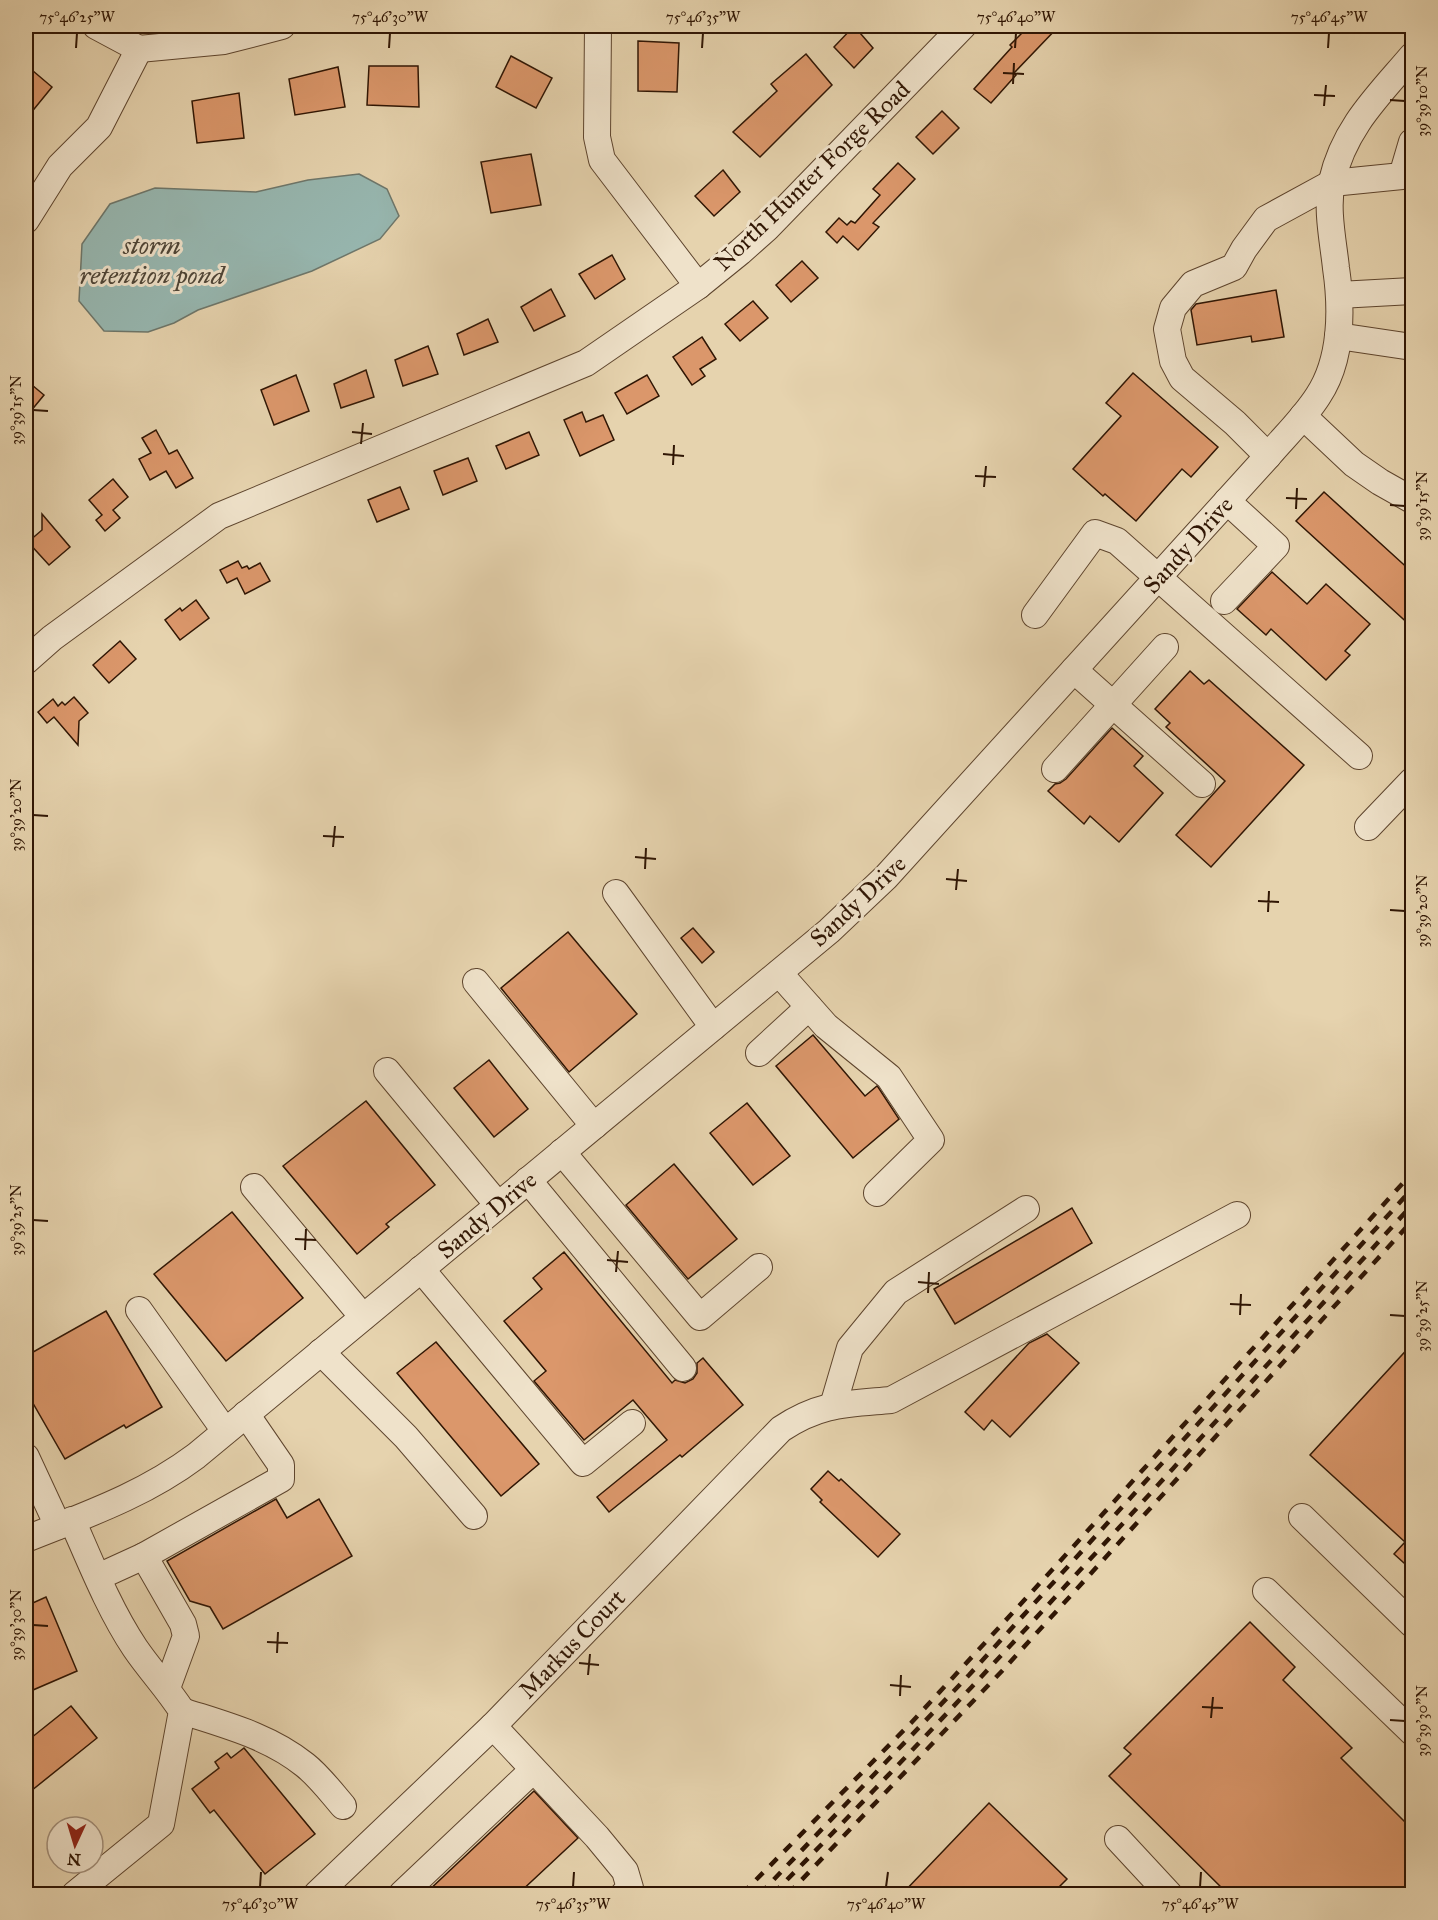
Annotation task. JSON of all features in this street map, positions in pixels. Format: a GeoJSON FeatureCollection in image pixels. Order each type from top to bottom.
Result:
{"type":"FeatureCollection","features":[{"type":"Feature","properties":{"kind":"street"},"geometry":{"type":"LineString","coordinates":[[96,26],[139,49],[224,41],[282,26]]}},
{"type":"Feature","properties":{"kind":"street"},"geometry":{"type":"LineString","coordinates":[[598,26],[597,137],[602,160],[698,286]]}},
{"type":"Feature","properties":{"kind":"street","name":"North Hunter Forge Road"},"geometry":{"type":"LineString","coordinates":[[26,661],[52,638],[219,516],[586,363],[698,286],[740,252],[963,26]]}},
{"type":"Feature","properties":{"kind":"street"},"geometry":{"type":"LineString","coordinates":[[26,220],[60,166],[99,127],[139,49]]}},
{"type":"Feature","properties":{"kind":"street","name":"Sandy Drive"},"geometry":{"type":"LineString","coordinates":[[26,1539],[150,1487],[175,1472],[779,973],[829,931],[886,877],[1268,456],[1318,396],[1328,378],[1338,336],[1339,295],[1331,223],[1332,183],[1353,127],[1413,56]]}},
{"type":"Feature","properties":{"kind":"street"},"geometry":{"type":"LineString","coordinates":[[1268,456],[1235,423],[1182,378],[1173,361],[1167,330],[1173,308],[1193,284],[1234,267],[1266,219],[1332,183],[1402,176],[1413,142]]}},
{"type":"Feature","properties":{"kind":"street"},"geometry":{"type":"LineString","coordinates":[[1339,295],[1413,291]]}},
{"type":"Feature","properties":{"kind":"street"},"geometry":{"type":"LineString","coordinates":[[1338,336],[1413,347]]}},
{"type":"Feature","properties":{"kind":"street"},"geometry":{"type":"LineString","coordinates":[[1303,416],[1354,464],[1380,482],[1413,500]]}},
{"type":"Feature","properties":{"kind":"street"},"geometry":{"type":"LineString","coordinates":[[1224,602],[1276,546],[1227,501]]}},
{"type":"Feature","properties":{"kind":"street"},"geometry":{"type":"LineString","coordinates":[[1035,615],[1095,533],[1117,541],[1359,756]]}},
{"type":"Feature","properties":{"kind":"street"},"geometry":{"type":"LineString","coordinates":[[1055,769],[1165,647]]}},
{"type":"Feature","properties":{"kind":"street"},"geometry":{"type":"LineString","coordinates":[[1074,670],[1202,784]]}},
{"type":"Feature","properties":{"kind":"street"},"geometry":{"type":"LineString","coordinates":[[1368,827],[1413,781]]}},
{"type":"Feature","properties":{"kind":"street"},"geometry":{"type":"LineString","coordinates":[[616,893],[713,1027]]}},
{"type":"Feature","properties":{"kind":"street"},"geometry":{"type":"LineString","coordinates":[[779,973],[826,1026],[889,1077],[931,1140],[877,1192]]}},
{"type":"Feature","properties":{"kind":"street"},"geometry":{"type":"LineString","coordinates":[[476,982],[594,1126]]}},
{"type":"Feature","properties":{"kind":"street"},"geometry":{"type":"LineString","coordinates":[[759,1053],[808,1007]]}},
{"type":"Feature","properties":{"kind":"street"},"geometry":{"type":"LineString","coordinates":[[387,1071],[498,1205]]}},
{"type":"Feature","properties":{"kind":"street"},"geometry":{"type":"LineString","coordinates":[[562,1152],[700,1317],[759,1267]]}},
{"type":"Feature","properties":{"kind":"street"},"geometry":{"type":"LineString","coordinates":[[528,1180],[683,1368]]}},
{"type":"Feature","properties":{"kind":"street"},"geometry":{"type":"LineString","coordinates":[[254,1187],[363,1317]]}},
{"type":"Feature","properties":{"kind":"street"},"geometry":{"type":"LineString","coordinates":[[833,1406],[850,1347],[896,1292],[1026,1209]]}},
{"type":"Feature","properties":{"kind":"street","name":"Markus Court"},"geometry":{"type":"LineString","coordinates":[[316,1894],[492,1726],[781,1429],[814,1411],[833,1406],[891,1400],[1237,1215]]}},
{"type":"Feature","properties":{"kind":"street"},"geometry":{"type":"LineString","coordinates":[[421,1269],[583,1463],[632,1423]]}},
{"type":"Feature","properties":{"kind":"street"},"geometry":{"type":"LineString","coordinates":[[139,1310],[225,1431]]}},
{"type":"Feature","properties":{"kind":"street"},"geometry":{"type":"LineString","coordinates":[[321,1352],[406,1437],[474,1516]]}},
{"type":"Feature","properties":{"kind":"street"},"geometry":{"type":"LineString","coordinates":[[98,1577],[144,1556],[281,1479],[281,1465],[246,1414]]}},
{"type":"Feature","properties":{"kind":"street"},"geometry":{"type":"LineString","coordinates":[[26,1456],[98,1577],[116,1616],[136,1649],[182,1711],[249,1732],[275,1745],[306,1765],[343,1806]]}},
{"type":"Feature","properties":{"kind":"street"},"geometry":{"type":"LineString","coordinates":[[1302,1517],[1413,1624]]}},
{"type":"Feature","properties":{"kind":"street"},"geometry":{"type":"LineString","coordinates":[[144,1556],[183,1624],[186,1636],[167,1688]]}},
{"type":"Feature","properties":{"kind":"street"},"geometry":{"type":"LineString","coordinates":[[1266,1591],[1413,1732]]}},
{"type":"Feature","properties":{"kind":"street"},"geometry":{"type":"LineString","coordinates":[[75,1894],[161,1824],[182,1711]]}},
{"type":"Feature","properties":{"kind":"street"},"geometry":{"type":"LineString","coordinates":[[492,1726],[597,1837],[625,1871],[630,1888],[624,1894]]}},
{"type":"Feature","properties":{"kind":"street"},"geometry":{"type":"LineString","coordinates":[[402,1894],[533,1770]]}},
{"type":"Feature","properties":{"kind":"street"},"geometry":{"type":"LineString","coordinates":[[1118,1839],[1169,1894]]}},
{"type":"Feature","properties":{"kind":"water","name":"storm retention pond"},"geometry":{"type":"Polygon","coordinates":[[[359,174],[387,189],[399,216],[380,239],[312,271],[198,310],[174,323],[148,332],[104,331],[79,301],[82,244],[110,204],[155,188],[256,192],[308,180],[359,174]]]}},
{"type":"Feature","properties":{"kind":"building"},"geometry":{"type":"Polygon","coordinates":[[[854,26],[873,48],[854,68],[834,47],[854,26]]]}},
{"type":"Feature","properties":{"kind":"building"},"geometry":{"type":"Polygon","coordinates":[[[1029,26],[1059,26],[1014,73],[1016,75],[991,103],[974,89],[1012,47],[1010,45],[1029,26]]]}},
{"type":"Feature","properties":{"kind":"building"},"geometry":{"type":"Polygon","coordinates":[[[638,41],[679,43],[677,92],[638,91],[638,41]]]}},
{"type":"Feature","properties":{"kind":"building"},"geometry":{"type":"Polygon","coordinates":[[[806,54],[832,85],[760,157],[733,132],[777,91],[771,84],[806,54]]]}},
{"type":"Feature","properties":{"kind":"building"},"geometry":{"type":"Polygon","coordinates":[[[511,56],[552,78],[536,108],[496,87],[511,56]]]}},
{"type":"Feature","properties":{"kind":"building"},"geometry":{"type":"Polygon","coordinates":[[[26,65],[52,87],[26,119],[26,65]]]}},
{"type":"Feature","properties":{"kind":"building"},"geometry":{"type":"Polygon","coordinates":[[[369,66],[418,66],[419,107],[367,105],[369,66]]]}},
{"type":"Feature","properties":{"kind":"building"},"geometry":{"type":"Polygon","coordinates":[[[338,67],[345,107],[295,115],[289,79],[338,67]]]}},
{"type":"Feature","properties":{"kind":"building"},"geometry":{"type":"Polygon","coordinates":[[[239,93],[244,138],[197,143],[192,101],[239,93]]]}},
{"type":"Feature","properties":{"kind":"building"},"geometry":{"type":"Polygon","coordinates":[[[942,111],[959,128],[933,154],[916,137],[942,111]]]}},
{"type":"Feature","properties":{"kind":"building"},"geometry":{"type":"Polygon","coordinates":[[[531,154],[541,205],[491,213],[481,162],[531,154]]]}},
{"type":"Feature","properties":{"kind":"building"},"geometry":{"type":"Polygon","coordinates":[[[898,163],[915,179],[873,223],[879,227],[858,250],[843,236],[837,243],[826,232],[839,218],[847,225],[851,221],[855,223],[880,195],[873,189],[898,163]]]}},
{"type":"Feature","properties":{"kind":"building"},"geometry":{"type":"Polygon","coordinates":[[[723,170],[740,192],[714,216],[695,196],[723,170]]]}},
{"type":"Feature","properties":{"kind":"building"},"geometry":{"type":"Polygon","coordinates":[[[612,255],[625,279],[595,299],[579,274],[612,255]]]}},
{"type":"Feature","properties":{"kind":"building"},"geometry":{"type":"Polygon","coordinates":[[[802,261],[818,278],[791,302],[776,285],[802,261]]]}},
{"type":"Feature","properties":{"kind":"building"},"geometry":{"type":"Polygon","coordinates":[[[551,289],[565,316],[534,331],[521,307],[551,289]]]}},
{"type":"Feature","properties":{"kind":"building"},"geometry":{"type":"Polygon","coordinates":[[[1276,290],[1284,337],[1252,342],[1251,336],[1197,345],[1191,310],[1196,304],[1276,290]]]}},
{"type":"Feature","properties":{"kind":"building"},"geometry":{"type":"Polygon","coordinates":[[[753,301],[768,318],[740,341],[725,324],[753,301]]]}},
{"type":"Feature","properties":{"kind":"building"},"geometry":{"type":"Polygon","coordinates":[[[488,319],[498,342],[464,355],[457,334],[488,319]]]}},
{"type":"Feature","properties":{"kind":"building"},"geometry":{"type":"Polygon","coordinates":[[[702,337],[716,359],[700,369],[705,376],[692,385],[673,357],[702,337]]]}},
{"type":"Feature","properties":{"kind":"building"},"geometry":{"type":"Polygon","coordinates":[[[428,346],[438,374],[403,386],[395,360],[428,346]]]}},
{"type":"Feature","properties":{"kind":"building"},"geometry":{"type":"Polygon","coordinates":[[[366,370],[374,397],[341,408],[334,384],[366,370]]]}},
{"type":"Feature","properties":{"kind":"building"},"geometry":{"type":"Polygon","coordinates":[[[1133,373],[1218,447],[1191,477],[1182,469],[1136,521],[1073,469],[1121,416],[1106,403],[1133,373]]]}},
{"type":"Feature","properties":{"kind":"building"},"geometry":{"type":"Polygon","coordinates":[[[296,375],[309,411],[274,425],[261,390],[296,375]]]}},
{"type":"Feature","properties":{"kind":"building"},"geometry":{"type":"Polygon","coordinates":[[[647,375],[659,396],[627,414],[615,393],[647,375]]]}},
{"type":"Feature","properties":{"kind":"building"},"geometry":{"type":"Polygon","coordinates":[[[26,380],[44,395],[26,417],[26,380]]]}},
{"type":"Feature","properties":{"kind":"building"},"geometry":{"type":"Polygon","coordinates":[[[582,412],[586,422],[603,415],[614,440],[580,456],[564,420],[582,412]]]}},
{"type":"Feature","properties":{"kind":"building"},"geometry":{"type":"Polygon","coordinates":[[[156,430],[169,454],[177,450],[193,478],[176,488],[166,471],[150,480],[139,459],[151,453],[142,438],[156,430]]]}},
{"type":"Feature","properties":{"kind":"building"},"geometry":{"type":"Polygon","coordinates":[[[529,432],[539,455],[506,469],[496,446],[529,432]]]}},
{"type":"Feature","properties":{"kind":"building"},"geometry":{"type":"Polygon","coordinates":[[[468,458],[477,481],[443,495],[434,471],[468,458]]]}},
{"type":"Feature","properties":{"kind":"building"},"geometry":{"type":"Polygon","coordinates":[[[113,479],[128,497],[113,510],[120,518],[105,531],[96,520],[102,515],[89,500],[113,479]]]}},
{"type":"Feature","properties":{"kind":"building"},"geometry":{"type":"Polygon","coordinates":[[[400,487],[409,509],[377,522],[368,500],[400,487]]]}},
{"type":"Feature","properties":{"kind":"building"},"geometry":{"type":"Polygon","coordinates":[[[1324,492],[1413,573],[1413,628],[1296,521],[1324,492]]]}},
{"type":"Feature","properties":{"kind":"building"},"geometry":{"type":"Polygon","coordinates":[[[42,514],[70,547],[49,565],[28,542],[42,530],[42,514]]]}},
{"type":"Feature","properties":{"kind":"building"},"geometry":{"type":"Polygon","coordinates":[[[238,561],[242,568],[247,566],[249,569],[260,563],[270,581],[245,594],[237,578],[227,583],[220,570],[238,561]]]}},
{"type":"Feature","properties":{"kind":"building"},"geometry":{"type":"Polygon","coordinates":[[[1272,572],[1307,604],[1326,584],[1370,624],[1345,651],[1350,655],[1326,680],[1271,629],[1266,635],[1237,609],[1272,572]]]}},
{"type":"Feature","properties":{"kind":"building"},"geometry":{"type":"Polygon","coordinates":[[[196,600],[209,618],[180,640],[165,620],[180,608],[182,611],[196,600]]]}},
{"type":"Feature","properties":{"kind":"building"},"geometry":{"type":"Polygon","coordinates":[[[120,641],[136,659],[109,683],[93,665],[120,641]]]}},
{"type":"Feature","properties":{"kind":"building"},"geometry":{"type":"Polygon","coordinates":[[[1190,671],[1204,684],[1209,680],[1304,765],[1211,867],[1176,835],[1225,781],[1166,727],[1170,723],[1155,709],[1190,671]]]}},
{"type":"Feature","properties":{"kind":"building"},"geometry":{"type":"Polygon","coordinates":[[[74,697],[88,713],[79,721],[78,745],[54,717],[47,723],[38,712],[53,699],[58,706],[62,702],[65,705],[74,697]]]}},
{"type":"Feature","properties":{"kind":"building"},"geometry":{"type":"Polygon","coordinates":[[[1112,728],[1143,756],[1134,766],[1163,793],[1119,842],[1090,816],[1084,824],[1048,791],[1055,784],[1066,779],[1112,728]]]}},
{"type":"Feature","properties":{"kind":"building"},"geometry":{"type":"Polygon","coordinates":[[[693,928],[714,952],[702,963],[681,938],[693,928]]]}},
{"type":"Feature","properties":{"kind":"building"},"geometry":{"type":"Polygon","coordinates":[[[568,932],[637,1014],[569,1072],[501,988],[568,932]]]}},
{"type":"Feature","properties":{"kind":"building"},"geometry":{"type":"Polygon","coordinates":[[[813,1035],[865,1096],[877,1086],[899,1119],[853,1158],[776,1066],[813,1035]]]}},
{"type":"Feature","properties":{"kind":"building"},"geometry":{"type":"Polygon","coordinates":[[[489,1060],[528,1109],[494,1137],[454,1088],[489,1060]]]}},
{"type":"Feature","properties":{"kind":"building"},"geometry":{"type":"Polygon","coordinates":[[[366,1101],[435,1185],[386,1224],[389,1227],[357,1254],[283,1166],[366,1101]]]}},
{"type":"Feature","properties":{"kind":"building"},"geometry":{"type":"Polygon","coordinates":[[[747,1103],[790,1156],[753,1185],[710,1133],[747,1103]]]}},
{"type":"Feature","properties":{"kind":"building"},"geometry":{"type":"Polygon","coordinates":[[[674,1164],[737,1239],[688,1279],[626,1205],[674,1164]]]}},
{"type":"Feature","properties":{"kind":"building"},"geometry":{"type":"Polygon","coordinates":[[[1072,1208],[1092,1243],[955,1324],[934,1289],[1072,1208]]]}},
{"type":"Feature","properties":{"kind":"building"},"geometry":{"type":"Polygon","coordinates":[[[232,1212],[303,1298],[226,1361],[154,1274],[232,1212]]]}},
{"type":"Feature","properties":{"kind":"building"},"geometry":{"type":"Polygon","coordinates":[[[564,1252],[672,1383],[675,1380],[685,1383],[693,1379],[697,1373],[697,1363],[703,1358],[743,1405],[682,1457],[680,1455],[609,1512],[597,1497],[667,1440],[633,1400],[584,1440],[534,1381],[546,1371],[504,1321],[542,1289],[533,1278],[564,1252]]]}},
{"type":"Feature","properties":{"kind":"building"},"geometry":{"type":"Polygon","coordinates":[[[106,1311],[162,1407],[126,1428],[124,1425],[65,1459],[26,1391],[26,1356],[106,1311]]]}},
{"type":"Feature","properties":{"kind":"building"},"geometry":{"type":"Polygon","coordinates":[[[1047,1334],[1079,1363],[1010,1437],[992,1420],[984,1430],[965,1412],[1029,1343],[1047,1334]]]}},
{"type":"Feature","properties":{"kind":"building"},"geometry":{"type":"Polygon","coordinates":[[[436,1342],[539,1464],[501,1496],[397,1373],[436,1342]]]}},
{"type":"Feature","properties":{"kind":"building"},"geometry":{"type":"Polygon","coordinates":[[[1413,1343],[1413,1571],[1394,1554],[1405,1542],[1310,1455],[1413,1343]]]}},
{"type":"Feature","properties":{"kind":"building"},"geometry":{"type":"Polygon","coordinates":[[[828,1471],[839,1481],[841,1479],[900,1534],[878,1557],[820,1502],[822,1500],[811,1489],[828,1471]]]}},
{"type":"Feature","properties":{"kind":"building"},"geometry":{"type":"Polygon","coordinates":[[[276,1499],[287,1518],[319,1499],[352,1556],[223,1629],[210,1607],[190,1601],[167,1561],[276,1499]]]}},
{"type":"Feature","properties":{"kind":"building"},"geometry":{"type":"Polygon","coordinates":[[[46,1597],[77,1671],[26,1693],[26,1606],[46,1597]]]}},
{"type":"Feature","properties":{"kind":"building"},"geometry":{"type":"Polygon","coordinates":[[[1250,1622],[1295,1667],[1283,1680],[1352,1748],[1341,1758],[1413,1830],[1413,1894],[1228,1894],[1109,1776],[1131,1754],[1124,1748],[1250,1622]]]}},
{"type":"Feature","properties":{"kind":"building"},"geometry":{"type":"Polygon","coordinates":[[[71,1706],[97,1738],[26,1795],[26,1742],[71,1706]]]}},
{"type":"Feature","properties":{"kind":"building"},"geometry":{"type":"Polygon","coordinates":[[[244,1748],[315,1834],[265,1874],[214,1810],[210,1813],[192,1789],[219,1768],[215,1762],[227,1753],[231,1758],[244,1748]]]}},
{"type":"Feature","properties":{"kind":"building"},"geometry":{"type":"Polygon","coordinates":[[[534,1791],[578,1838],[518,1894],[425,1894],[534,1791]]]}},
{"type":"Feature","properties":{"kind":"building"},"geometry":{"type":"Polygon","coordinates":[[[989,1803],[1067,1879],[1052,1894],[902,1894],[989,1803]]]}},
{"type":"Feature","properties":{"kind":"railway"},"geometry":{"type":"LineString","coordinates":[[742,1894],[911,1723],[1412,1173]]}},
{"type":"Feature","properties":{"kind":"railway"},"geometry":{"type":"LineString","coordinates":[[760,1894],[969,1675],[1412,1189]]}},
{"type":"Feature","properties":{"kind":"railway"},"geometry":{"type":"LineString","coordinates":[[773,1894],[1016,1639],[1412,1205]]}},
{"type":"Feature","properties":{"kind":"railway"},"geometry":{"type":"LineString","coordinates":[[788,1894],[1002,1671],[1412,1221]]}}]}
